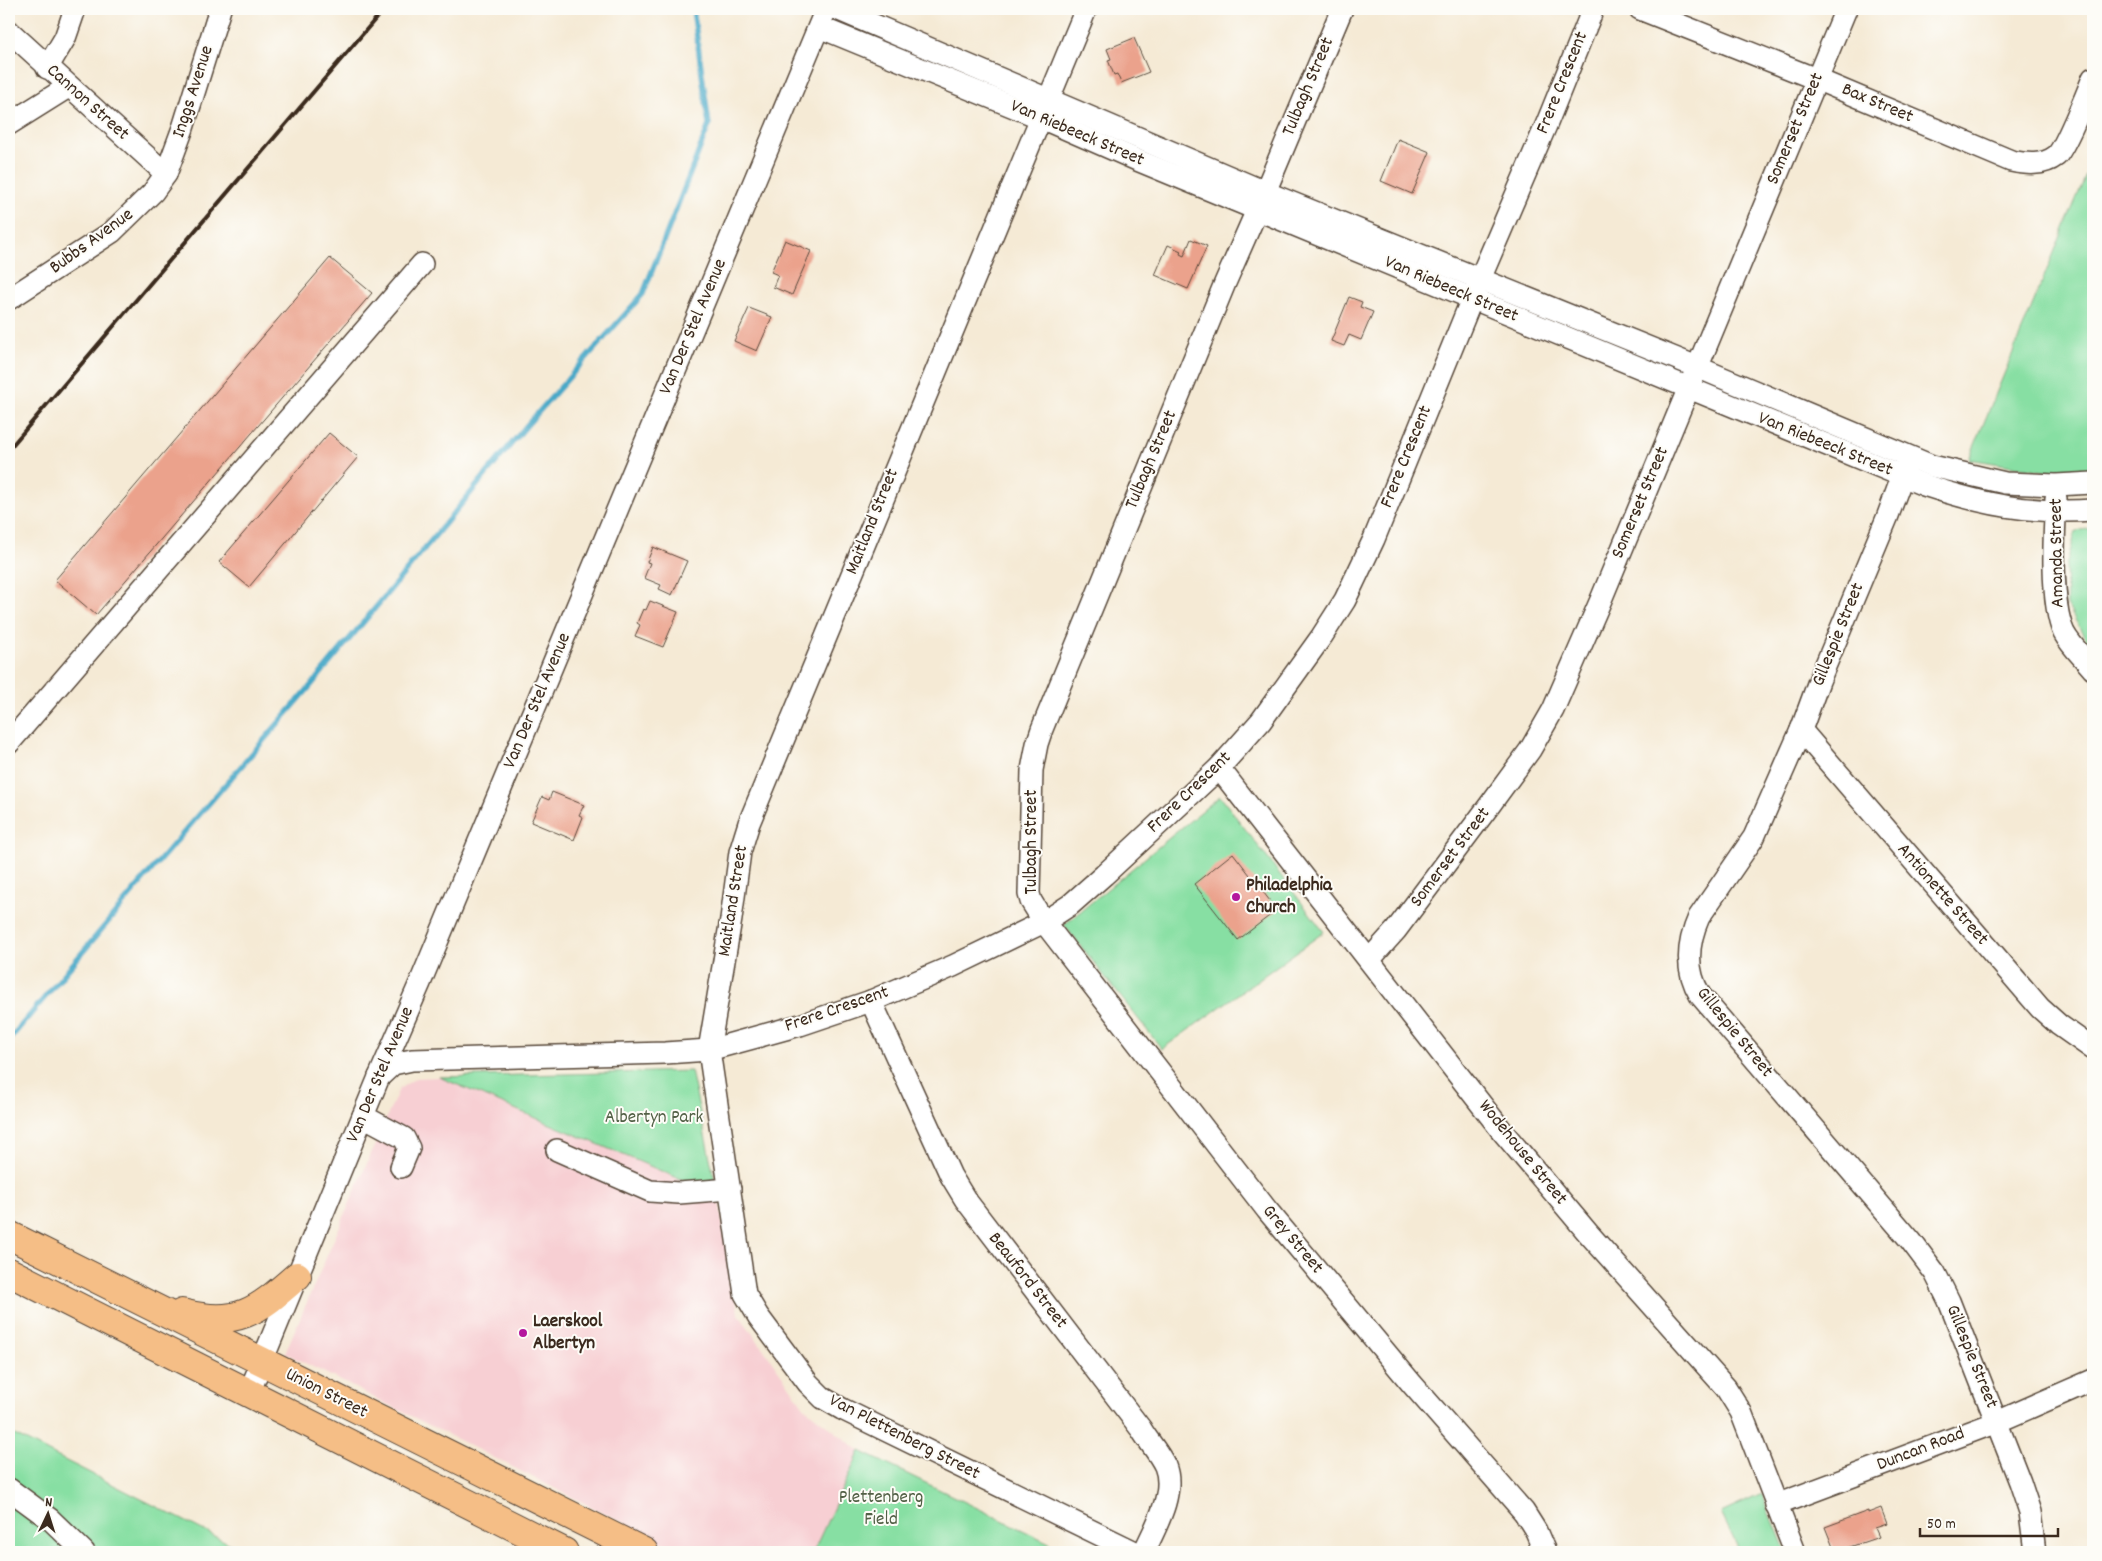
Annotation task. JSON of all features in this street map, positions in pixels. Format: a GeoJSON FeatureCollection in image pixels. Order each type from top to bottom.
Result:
{"type":"FeatureCollection","features":[{"type":"Feature","properties":{"kind":"main road","name":"Union Street"},"geometry":{"type":"LineString","coordinates":[[9,1235],[644,1552]]}},
{"type":"Feature","properties":{"kind":"main road","name":"Union Street"},"geometry":{"type":"LineString","coordinates":[[9,1272],[564,1552]]}},
{"type":"Feature","properties":{"kind":"main road"},"geometry":{"type":"LineString","coordinates":[[148,1305],[206,1318],[238,1316],[264,1305],[297,1276]]}},
{"type":"Feature","properties":{"kind":"street"},"geometry":{"type":"LineString","coordinates":[[47,68],[62,45],[75,9]]}},
{"type":"Feature","properties":{"kind":"street","name":"Inggs Avenue"},"geometry":{"type":"LineString","coordinates":[[166,174],[183,128],[220,9]]}},
{"type":"Feature","properties":{"kind":"street","name":"Van Riebeeck Street"},"geometry":{"type":"LineString","coordinates":[[837,9],[953,58],[1137,160],[1262,201],[1480,279],[1697,368],[1906,467],[1937,490],[1979,502],[2018,509],[2055,512],[2093,510]]}},
{"type":"Feature","properties":{"kind":"street","name":"Maitland Street"},"geometry":{"type":"LineString","coordinates":[[709,1050],[740,852],[749,823],[1086,9]]}},
{"type":"Feature","properties":{"kind":"street","name":"Tulbagh Street"},"geometry":{"type":"LineString","coordinates":[[1044,922],[1031,901],[1028,886],[1032,770],[1037,744],[1121,535],[1342,9]]}},
{"type":"Feature","properties":{"kind":"street","name":"Frere Crescent"},"geometry":{"type":"LineString","coordinates":[[379,1077],[394,1064],[412,1060],[665,1054],[709,1050],[800,1025],[871,1001],[953,966],[1044,922],[1070,905],[1219,768],[1261,721],[1322,636],[1345,600],[1374,539],[1593,9]]}},
{"type":"Feature","properties":{"kind":"street","name":"Bax Street"},"geometry":{"type":"LineString","coordinates":[[1640,9],[1816,79],[2011,161],[2035,163],[2046,161],[2059,153],[2093,78]]}},
{"type":"Feature","properties":{"kind":"street","name":"Somerset Street"},"geometry":{"type":"LineString","coordinates":[[1370,959],[1396,930],[1452,856],[1530,750],[1544,727],[1600,602],[1846,9]]}},
{"type":"Feature","properties":{"kind":"street","name":"Van Riebeeck Street"},"geometry":{"type":"LineString","coordinates":[[822,18],[943,78],[1045,108]]}},
{"type":"Feature","properties":{"kind":"street","name":"Van Der Stel Avenue"},"geometry":{"type":"LineString","coordinates":[[248,1393],[263,1362],[362,1116],[432,956],[822,18]]}},
{"type":"Feature","properties":{"kind":"street","name":"Cannon Street"},"geometry":{"type":"LineString","coordinates":[[9,31],[47,68],[166,174]]}},
{"type":"Feature","properties":{"kind":"street"},"geometry":{"type":"LineString","coordinates":[[943,78],[953,58]]}},
{"type":"Feature","properties":{"kind":"street"},"geometry":{"type":"LineString","coordinates":[[9,124],[68,87]]}},
{"type":"Feature","properties":{"kind":"street","name":"Bubbs Avenue"},"geometry":{"type":"LineString","coordinates":[[9,299],[112,232],[142,204],[166,174]]}},
{"type":"Feature","properties":{"kind":"street","name":"Van Riebeeck Street"},"geometry":{"type":"LineString","coordinates":[[1262,201],[1472,299],[1687,389],[1906,467],[1932,466],[2004,483],[2056,485],[2093,483]]}},
{"type":"Feature","properties":{"kind":"street"},"geometry":{"type":"LineString","coordinates":[[9,743],[422,264]]}},
{"type":"Feature","properties":{"kind":"street","name":"Gillespie Street"},"geometry":{"type":"LineString","coordinates":[[1906,467],[1801,730],[1754,837],[1699,918],[1693,930],[1688,956],[1692,979],[1700,995],[1926,1258],[1949,1301],[2030,1512],[2035,1552]]}},
{"type":"Feature","properties":{"kind":"street","name":"Amanda Street"},"geometry":{"type":"LineString","coordinates":[[2056,485],[2054,574],[2060,623],[2068,640],[2093,669]]}},
{"type":"Feature","properties":{"kind":"street","name":"Antionette Street"},"geometry":{"type":"LineString","coordinates":[[1801,730],[2040,1008],[2093,1049]]}},
{"type":"Feature","properties":{"kind":"street","name":"Wodehouse Street"},"geometry":{"type":"LineString","coordinates":[[1219,768],[1370,959],[1502,1131],[1588,1233],[1726,1388],[1741,1412],[1795,1552]]}},
{"type":"Feature","properties":{"kind":"street","name":"Grey Street"},"geometry":{"type":"LineString","coordinates":[[1044,922],[1267,1210],[1412,1384],[1524,1512],[1536,1531],[1545,1552]]}},
{"type":"Feature","properties":{"kind":"street","name":"Beauford Street"},"geometry":{"type":"LineString","coordinates":[[871,1001],[951,1176],[965,1199],[1141,1429],[1164,1464],[1167,1482],[1166,1495],[1159,1519],[1144,1552]]}},
{"type":"Feature","properties":{"kind":"street","name":"Van Plettenberg Street"},"geometry":{"type":"LineString","coordinates":[[709,1050],[746,1294],[780,1347],[816,1392],[842,1409],[1135,1552]]}},
{"type":"Feature","properties":{"kind":"street"},"geometry":{"type":"LineString","coordinates":[[362,1116],[404,1138],[408,1148],[401,1167]]}},
{"type":"Feature","properties":{"kind":"street"},"geometry":{"type":"LineString","coordinates":[[557,1150],[650,1191],[679,1194],[730,1189]]}},
{"type":"Feature","properties":{"kind":"street","name":"Duncan Road"},"geometry":{"type":"LineString","coordinates":[[1776,1505],[1996,1422],[2093,1380]]}},
{"type":"Feature","properties":{"kind":"street"},"geometry":{"type":"LineString","coordinates":[[9,1489],[51,1520],[76,1549]]}},
{"type":"Feature","properties":{"kind":"shaded area","name":"Laerskool Albertyn"},"geometry":{"type":"Polygon","coordinates":[[[439,1077],[718,1195],[738,1313],[805,1408],[860,1451],[813,1552],[682,1552],[285,1353],[399,1089],[416,1078],[439,1077]]]}},
{"type":"Feature","properties":{"kind":"green space"},"geometry":{"type":"Polygon","coordinates":[[[2093,158],[2093,471],[2056,473],[1969,459],[2093,158]]]}},
{"type":"Feature","properties":{"kind":"green space"},"geometry":{"type":"Polygon","coordinates":[[[2093,528],[2093,649],[2067,605],[2066,566],[2076,531],[2093,528]]]}},
{"type":"Feature","properties":{"kind":"green space"},"geometry":{"type":"Polygon","coordinates":[[[1220,796],[1324,932],[1162,1049],[1064,925],[1220,796]]]}},
{"type":"Feature","properties":{"kind":"green space","name":"Albertyn Park"},"geometry":{"type":"Polygon","coordinates":[[[691,1071],[718,1195],[439,1077],[691,1071]]]}},
{"type":"Feature","properties":{"kind":"green space"},"geometry":{"type":"Polygon","coordinates":[[[9,1432],[246,1552],[9,1552],[9,1432]]]}},
{"type":"Feature","properties":{"kind":"green space","name":"Plettenberg Field"},"geometry":{"type":"Polygon","coordinates":[[[860,1451],[1068,1552],[813,1552],[860,1451]]]}},
{"type":"Feature","properties":{"kind":"green space"},"geometry":{"type":"Polygon","coordinates":[[[1762,1494],[1786,1552],[1740,1552],[1721,1513],[1762,1494]]]}},
{"type":"Feature","properties":{"kind":"building"},"geometry":{"type":"Polygon","coordinates":[[[1134,38],[1149,72],[1121,83],[1117,74],[1114,75],[1108,60],[1111,59],[1107,49],[1134,38]]]}},
{"type":"Feature","properties":{"kind":"building"},"geometry":{"type":"Polygon","coordinates":[[[1398,139],[1430,152],[1412,194],[1381,181],[1398,139]]]}},
{"type":"Feature","properties":{"kind":"building"},"geometry":{"type":"Polygon","coordinates":[[[1191,239],[1207,246],[1188,289],[1155,275],[1168,245],[1181,251],[1180,254],[1184,256],[1191,239]]]}},
{"type":"Feature","properties":{"kind":"building"},"geometry":{"type":"Polygon","coordinates":[[[785,240],[811,251],[792,295],[773,287],[778,275],[771,272],[785,240]]]}},
{"type":"Feature","properties":{"kind":"building"},"geometry":{"type":"Polygon","coordinates":[[[330,258],[372,293],[96,615],[55,580],[330,258]]]}},
{"type":"Feature","properties":{"kind":"building"},"geometry":{"type":"Polygon","coordinates":[[[1349,297],[1362,302],[1360,307],[1373,312],[1361,340],[1349,335],[1344,346],[1331,341],[1349,297]]]}},
{"type":"Feature","properties":{"kind":"building"},"geometry":{"type":"Polygon","coordinates":[[[749,308],[772,317],[757,351],[734,341],[749,308]]]}},
{"type":"Feature","properties":{"kind":"building"},"geometry":{"type":"Polygon","coordinates":[[[329,433],[358,457],[249,587],[219,562],[329,433]]]}},
{"type":"Feature","properties":{"kind":"building"},"geometry":{"type":"Polygon","coordinates":[[[653,547],[687,561],[672,595],[659,589],[661,585],[644,578],[650,563],[647,562],[653,547]]]}},
{"type":"Feature","properties":{"kind":"building"},"geometry":{"type":"Polygon","coordinates":[[[650,601],[678,612],[663,647],[635,636],[640,625],[637,623],[643,609],[646,610],[650,601]]]}},
{"type":"Feature","properties":{"kind":"building"},"geometry":{"type":"Polygon","coordinates":[[[552,792],[584,805],[579,815],[583,817],[574,840],[531,822],[542,797],[549,800],[552,792]]]}},
{"type":"Feature","properties":{"kind":"building","name":"Philadelphia Church"},"geometry":{"type":"Polygon","coordinates":[[[1233,853],[1277,910],[1238,940],[1194,884],[1233,853]]]}},
{"type":"Feature","properties":{"kind":"building"},"geometry":{"type":"Polygon","coordinates":[[[1881,1508],[1887,1524],[1875,1528],[1879,1537],[1835,1552],[1825,1527],[1881,1508]]]}},
{"type":"Feature","properties":{"kind":"waterway"},"geometry":{"type":"LineString","coordinates":[[9,1040],[154,867],[308,689],[527,425],[643,294],[709,125],[693,9]]}},
{"type":"Feature","properties":{"kind":"railway"},"geometry":{"type":"LineString","coordinates":[[9,449],[384,9]]}},
{"type":"Feature","properties":{"kind":"place","name":"Philadelphia Church"},"geometry":{"type":"Point","coordinates":[1236,897]}},
{"type":"Feature","properties":{"kind":"place","name":"Laerskool Albertyn"},"geometry":{"type":"Point","coordinates":[523,1333]}}]}
